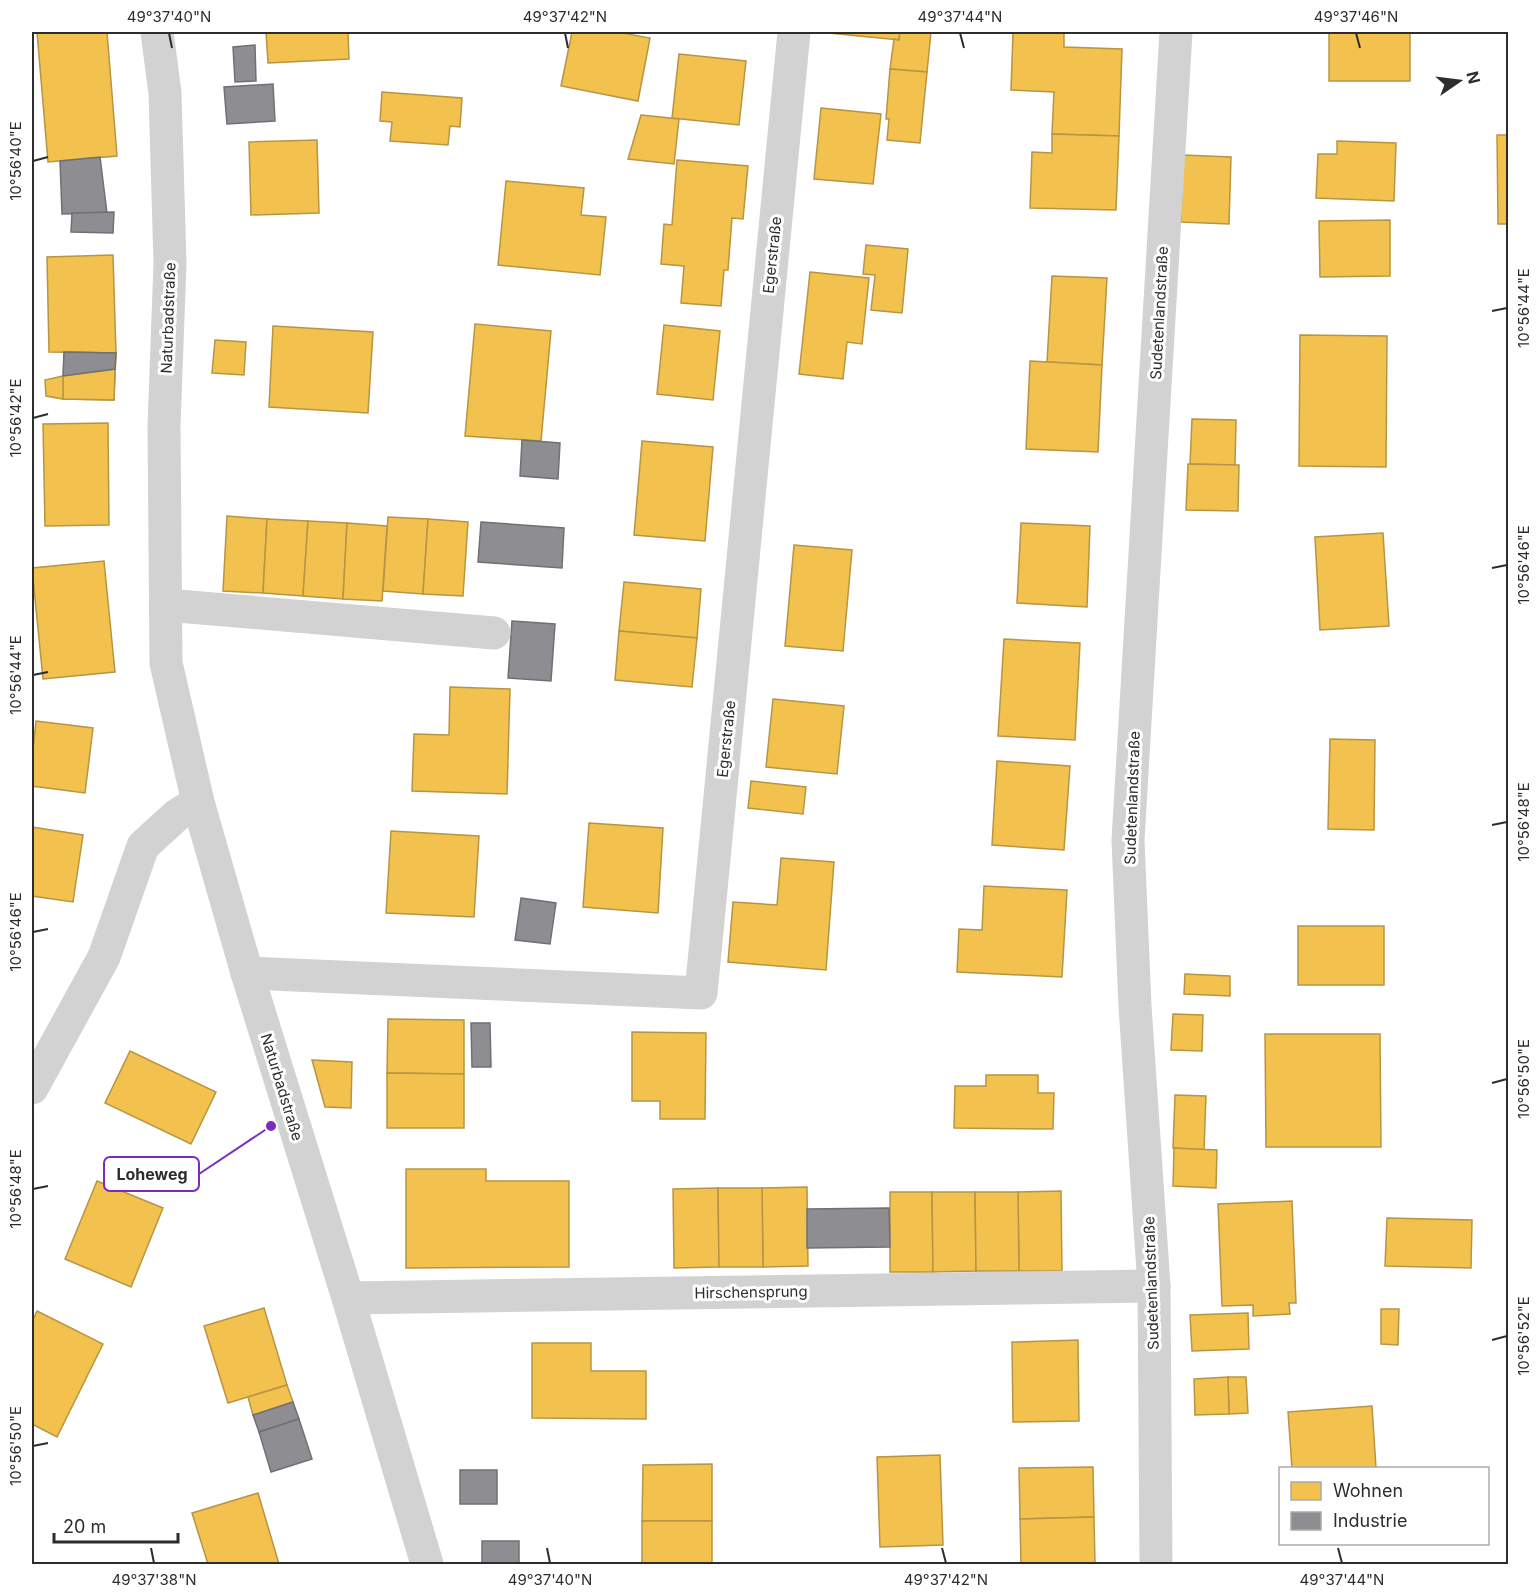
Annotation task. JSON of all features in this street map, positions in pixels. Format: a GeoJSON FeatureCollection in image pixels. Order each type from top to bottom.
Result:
{"type":"FeatureCollection","features":[{"type":"Feature","properties":{"kind":"street","name":"Naturbadstraße"},"geometry":{"type":"LineString","coordinates":[[157,32],[165,93],[170,263],[164,426],[166,663],[198,802],[247,973],[348,1298],[427,1564]]}},
{"type":"Feature","properties":{"kind":"street","name":"Egerstraße"},"geometry":{"type":"LineString","coordinates":[[247,973],[701,993],[794,32]]}},
{"type":"Feature","properties":{"kind":"street","name":"Sudetenlandstraße"},"geometry":{"type":"LineString","coordinates":[[1156,1564],[1154,1286],[1135,1006],[1128,840],[1176,32]]}},
{"type":"Feature","properties":{"kind":"street"},"geometry":{"type":"LineString","coordinates":[[166,605],[494,633]]}},
{"type":"Feature","properties":{"kind":"street"},"geometry":{"type":"LineString","coordinates":[[32,1088],[104,957],[143,846],[177,815],[198,802]]}},
{"type":"Feature","properties":{"kind":"street","name":"Hirschensprung"},"geometry":{"type":"LineString","coordinates":[[348,1298],[1154,1286]]}},
{"type":"Feature","properties":{"kind":"building: Wohnen"},"geometry":{"type":"Polygon","coordinates":[[[37,32],[107,32],[117,156],[48,162],[37,32]]]}},
{"type":"Feature","properties":{"kind":"building: Wohnen"},"geometry":{"type":"Polygon","coordinates":[[[266,32],[348,32],[349,59],[268,63],[266,32]]]}},
{"type":"Feature","properties":{"kind":"building: Wohnen"},"geometry":{"type":"Polygon","coordinates":[[[572,32],[617,32],[650,38],[638,101],[561,86],[572,32]]]}},
{"type":"Feature","properties":{"kind":"building: Wohnen"},"geometry":{"type":"Polygon","coordinates":[[[829,32],[900,32],[899,40],[829,32]]]}},
{"type":"Feature","properties":{"kind":"building: Wohnen"},"geometry":{"type":"Polygon","coordinates":[[[900,32],[931,32],[927,72],[890,69],[894,39],[899,40],[900,32]]]}},
{"type":"Feature","properties":{"kind":"building: Wohnen"},"geometry":{"type":"Polygon","coordinates":[[[1013,32],[1064,32],[1064,47],[1122,49],[1119,136],[1052,134],[1054,92],[1011,90],[1013,32]]]}},
{"type":"Feature","properties":{"kind":"building: Wohnen"},"geometry":{"type":"Polygon","coordinates":[[[1329,32],[1410,32],[1410,81],[1329,81],[1329,32]]]}},
{"type":"Feature","properties":{"kind":"building: Wohnen"},"geometry":{"type":"Polygon","coordinates":[[[679,54],[746,61],[739,125],[672,118],[679,54]]]}},
{"type":"Feature","properties":{"kind":"building: Wohnen"},"geometry":{"type":"Polygon","coordinates":[[[890,69],[927,72],[920,143],[887,140],[889,119],[886,119],[890,69]]]}},
{"type":"Feature","properties":{"kind":"building: Wohnen"},"geometry":{"type":"Polygon","coordinates":[[[382,92],[462,98],[460,127],[450,126],[448,145],[390,141],[392,122],[380,121],[382,92]]]}},
{"type":"Feature","properties":{"kind":"building: Wohnen"},"geometry":{"type":"Polygon","coordinates":[[[821,108],[881,114],[873,184],[814,179],[821,108]]]}},
{"type":"Feature","properties":{"kind":"building: Wohnen"},"geometry":{"type":"Polygon","coordinates":[[[641,115],[679,119],[674,164],[628,159],[641,115]]]}},
{"type":"Feature","properties":{"kind":"building: Wohnen"},"geometry":{"type":"Polygon","coordinates":[[[1052,134],[1119,136],[1116,210],[1030,208],[1032,152],[1052,153],[1052,134]]]}},
{"type":"Feature","properties":{"kind":"building: Wohnen"},"geometry":{"type":"Polygon","coordinates":[[[1497,135],[1508,135],[1508,224],[1498,224],[1497,135]]]}},
{"type":"Feature","properties":{"kind":"building: Wohnen"},"geometry":{"type":"Polygon","coordinates":[[[317,140],[319,213],[251,215],[249,142],[317,140]]]}},
{"type":"Feature","properties":{"kind":"building: Wohnen"},"geometry":{"type":"Polygon","coordinates":[[[1337,141],[1396,143],[1394,201],[1316,198],[1318,154],[1337,154],[1337,141]]]}},
{"type":"Feature","properties":{"kind":"building: Wohnen"},"geometry":{"type":"Polygon","coordinates":[[[1183,155],[1231,157],[1229,224],[1181,222],[1183,155]]]}},
{"type":"Feature","properties":{"kind":"building: Wohnen"},"geometry":{"type":"Polygon","coordinates":[[[677,160],[748,166],[743,219],[732,218],[728,270],[724,270],[721,306],[681,303],[684,266],[661,264],[664,224],[672,225],[677,160]]]}},
{"type":"Feature","properties":{"kind":"building: Wohnen"},"geometry":{"type":"Polygon","coordinates":[[[506,181],[584,188],[581,215],[606,217],[600,275],[498,265],[506,181]]]}},
{"type":"Feature","properties":{"kind":"building: Wohnen"},"geometry":{"type":"Polygon","coordinates":[[[1390,220],[1390,276],[1320,277],[1319,221],[1390,220]]]}},
{"type":"Feature","properties":{"kind":"building: Wohnen"},"geometry":{"type":"Polygon","coordinates":[[[866,245],[908,249],[902,313],[871,310],[875,275],[863,274],[866,245]]]}},
{"type":"Feature","properties":{"kind":"building: Wohnen"},"geometry":{"type":"Polygon","coordinates":[[[113,255],[116,353],[49,352],[47,257],[113,255]]]}},
{"type":"Feature","properties":{"kind":"building: Wohnen"},"geometry":{"type":"Polygon","coordinates":[[[810,272],[869,278],[862,344],[847,342],[843,379],[799,374],[810,272]]]}},
{"type":"Feature","properties":{"kind":"building: Wohnen"},"geometry":{"type":"Polygon","coordinates":[[[1052,276],[1107,278],[1102,365],[1047,362],[1052,276]]]}},
{"type":"Feature","properties":{"kind":"building: Wohnen"},"geometry":{"type":"Polygon","coordinates":[[[475,324],[551,331],[541,441],[465,436],[475,324]]]}},
{"type":"Feature","properties":{"kind":"building: Wohnen"},"geometry":{"type":"Polygon","coordinates":[[[664,325],[720,331],[713,400],[657,394],[664,325]]]}},
{"type":"Feature","properties":{"kind":"building: Wohnen"},"geometry":{"type":"Polygon","coordinates":[[[273,326],[373,332],[368,413],[269,407],[273,326]]]}},
{"type":"Feature","properties":{"kind":"building: Wohnen"},"geometry":{"type":"Polygon","coordinates":[[[1300,335],[1387,336],[1386,467],[1299,466],[1300,335]]]}},
{"type":"Feature","properties":{"kind":"building: Wohnen"},"geometry":{"type":"Polygon","coordinates":[[[215,340],[246,342],[244,375],[212,373],[215,340]]]}},
{"type":"Feature","properties":{"kind":"building: Wohnen"},"geometry":{"type":"Polygon","coordinates":[[[64,352],[116,353],[114,400],[63,399],[64,352]]]}},
{"type":"Feature","properties":{"kind":"building: Wohnen"},"geometry":{"type":"Polygon","coordinates":[[[1030,361],[1102,365],[1098,452],[1026,449],[1030,361]]]}},
{"type":"Feature","properties":{"kind":"building: Wohnen"},"geometry":{"type":"Polygon","coordinates":[[[115,369],[114,400],[63,399],[63,376],[115,369]]]}},
{"type":"Feature","properties":{"kind":"building: Wohnen"},"geometry":{"type":"Polygon","coordinates":[[[63,376],[63,399],[46,396],[45,380],[63,376]]]}},
{"type":"Feature","properties":{"kind":"building: Wohnen"},"geometry":{"type":"Polygon","coordinates":[[[1192,419],[1236,420],[1235,465],[1190,464],[1192,419]]]}},
{"type":"Feature","properties":{"kind":"building: Wohnen"},"geometry":{"type":"Polygon","coordinates":[[[108,423],[109,525],[45,526],[43,424],[108,423]]]}},
{"type":"Feature","properties":{"kind":"building: Wohnen"},"geometry":{"type":"Polygon","coordinates":[[[642,441],[713,447],[705,541],[634,535],[642,441]]]}},
{"type":"Feature","properties":{"kind":"building: Wohnen"},"geometry":{"type":"Polygon","coordinates":[[[1188,464],[1239,465],[1238,511],[1186,510],[1188,464]]]}},
{"type":"Feature","properties":{"kind":"building: Wohnen"},"geometry":{"type":"Polygon","coordinates":[[[227,516],[267,519],[263,593],[223,591],[227,516]]]}},
{"type":"Feature","properties":{"kind":"building: Wohnen"},"geometry":{"type":"Polygon","coordinates":[[[388,517],[428,519],[423,594],[383,591],[388,517]]]}},
{"type":"Feature","properties":{"kind":"building: Wohnen"},"geometry":{"type":"Polygon","coordinates":[[[267,519],[308,521],[303,596],[263,593],[267,519]]]}},
{"type":"Feature","properties":{"kind":"building: Wohnen"},"geometry":{"type":"Polygon","coordinates":[[[428,519],[468,522],[463,596],[423,594],[428,519]]]}},
{"type":"Feature","properties":{"kind":"building: Wohnen"},"geometry":{"type":"Polygon","coordinates":[[[308,521],[347,523],[343,599],[303,596],[308,521]]]}},
{"type":"Feature","properties":{"kind":"building: Wohnen"},"geometry":{"type":"Polygon","coordinates":[[[347,523],[387,526],[382,601],[343,599],[347,523]]]}},
{"type":"Feature","properties":{"kind":"building: Wohnen"},"geometry":{"type":"Polygon","coordinates":[[[1021,523],[1090,526],[1087,607],[1017,603],[1021,523]]]}},
{"type":"Feature","properties":{"kind":"building: Wohnen"},"geometry":{"type":"Polygon","coordinates":[[[1383,533],[1389,626],[1320,630],[1315,537],[1383,533]]]}},
{"type":"Feature","properties":{"kind":"building: Wohnen"},"geometry":{"type":"Polygon","coordinates":[[[794,545],[852,550],[843,651],[785,646],[794,545]]]}},
{"type":"Feature","properties":{"kind":"building: Wohnen"},"geometry":{"type":"Polygon","coordinates":[[[104,561],[115,672],[43,679],[32,568],[104,561]]]}},
{"type":"Feature","properties":{"kind":"building: Wohnen"},"geometry":{"type":"Polygon","coordinates":[[[624,582],[701,589],[697,638],[619,631],[624,582]]]}},
{"type":"Feature","properties":{"kind":"building: Wohnen"},"geometry":{"type":"Polygon","coordinates":[[[619,631],[697,638],[692,687],[615,680],[619,631]]]}},
{"type":"Feature","properties":{"kind":"building: Wohnen"},"geometry":{"type":"Polygon","coordinates":[[[1004,639],[1080,643],[1075,740],[998,736],[1004,639]]]}},
{"type":"Feature","properties":{"kind":"building: Wohnen"},"geometry":{"type":"Polygon","coordinates":[[[450,687],[510,689],[507,794],[412,791],[414,734],[449,735],[450,687]]]}},
{"type":"Feature","properties":{"kind":"building: Wohnen"},"geometry":{"type":"Polygon","coordinates":[[[773,699],[844,706],[837,774],[766,767],[773,699]]]}},
{"type":"Feature","properties":{"kind":"building: Wohnen"},"geometry":{"type":"Polygon","coordinates":[[[36,721],[93,728],[85,793],[32,786],[36,721]]]}},
{"type":"Feature","properties":{"kind":"building: Wohnen"},"geometry":{"type":"Polygon","coordinates":[[[1330,739],[1375,740],[1374,830],[1328,829],[1330,739]]]}},
{"type":"Feature","properties":{"kind":"building: Wohnen"},"geometry":{"type":"Polygon","coordinates":[[[997,761],[1070,766],[1064,850],[992,845],[997,761]]]}},
{"type":"Feature","properties":{"kind":"building: Wohnen"},"geometry":{"type":"Polygon","coordinates":[[[751,781],[806,787],[803,814],[748,808],[751,781]]]}},
{"type":"Feature","properties":{"kind":"building: Wohnen"},"geometry":{"type":"Polygon","coordinates":[[[589,823],[663,828],[658,913],[583,907],[589,823]]]}},
{"type":"Feature","properties":{"kind":"building: Wohnen"},"geometry":{"type":"Polygon","coordinates":[[[32,827],[83,835],[73,902],[32,896],[32,827]]]}},
{"type":"Feature","properties":{"kind":"building: Wohnen"},"geometry":{"type":"Polygon","coordinates":[[[391,831],[479,836],[474,917],[386,913],[391,831]]]}},
{"type":"Feature","properties":{"kind":"building: Wohnen"},"geometry":{"type":"Polygon","coordinates":[[[781,858],[834,862],[826,970],[728,962],[733,902],[777,905],[781,858]]]}},
{"type":"Feature","properties":{"kind":"building: Wohnen"},"geometry":{"type":"Polygon","coordinates":[[[984,886],[1067,890],[1062,977],[957,972],[959,929],[982,930],[984,886]]]}},
{"type":"Feature","properties":{"kind":"building: Wohnen"},"geometry":{"type":"Polygon","coordinates":[[[1298,926],[1384,926],[1384,985],[1298,985],[1298,926]]]}},
{"type":"Feature","properties":{"kind":"building: Wohnen"},"geometry":{"type":"Polygon","coordinates":[[[1185,974],[1230,976],[1230,996],[1184,994],[1185,974]]]}},
{"type":"Feature","properties":{"kind":"building: Wohnen"},"geometry":{"type":"Polygon","coordinates":[[[1173,1014],[1203,1015],[1202,1051],[1171,1050],[1173,1014]]]}},
{"type":"Feature","properties":{"kind":"building: Wohnen"},"geometry":{"type":"Polygon","coordinates":[[[388,1019],[464,1020],[464,1074],[387,1073],[388,1019]]]}},
{"type":"Feature","properties":{"kind":"building: Wohnen"},"geometry":{"type":"Polygon","coordinates":[[[632,1032],[706,1033],[705,1119],[660,1119],[660,1101],[632,1101],[632,1032]]]}},
{"type":"Feature","properties":{"kind":"building: Wohnen"},"geometry":{"type":"Polygon","coordinates":[[[1265,1034],[1380,1034],[1381,1147],[1266,1147],[1265,1034]]]}},
{"type":"Feature","properties":{"kind":"building: Wohnen"},"geometry":{"type":"Polygon","coordinates":[[[130,1051],[216,1092],[191,1144],[105,1103],[130,1051]]]}},
{"type":"Feature","properties":{"kind":"building: Wohnen"},"geometry":{"type":"Polygon","coordinates":[[[312,1060],[352,1062],[351,1108],[325,1107],[312,1060]]]}},
{"type":"Feature","properties":{"kind":"building: Wohnen"},"geometry":{"type":"Polygon","coordinates":[[[1507,1060],[1508,1060],[1508,1142],[1507,1060]]]}},
{"type":"Feature","properties":{"kind":"building: Wohnen"},"geometry":{"type":"Polygon","coordinates":[[[387,1073],[464,1074],[464,1128],[387,1128],[387,1073]]]}},
{"type":"Feature","properties":{"kind":"building: Wohnen"},"geometry":{"type":"Polygon","coordinates":[[[986,1075],[1038,1075],[1038,1093],[1054,1093],[1053,1129],[954,1128],[955,1086],[986,1086],[986,1075]]]}},
{"type":"Feature","properties":{"kind":"building: Wohnen"},"geometry":{"type":"Polygon","coordinates":[[[1175,1095],[1206,1096],[1204,1150],[1173,1148],[1175,1095]]]}},
{"type":"Feature","properties":{"kind":"building: Wohnen"},"geometry":{"type":"Polygon","coordinates":[[[1174,1148],[1217,1150],[1216,1188],[1173,1186],[1174,1148]]]}},
{"type":"Feature","properties":{"kind":"building: Wohnen"},"geometry":{"type":"Polygon","coordinates":[[[406,1169],[486,1169],[486,1181],[569,1181],[569,1267],[406,1268],[406,1169]]]}},
{"type":"Feature","properties":{"kind":"building: Wohnen"},"geometry":{"type":"Polygon","coordinates":[[[97,1181],[163,1208],[131,1287],[65,1259],[97,1181]]]}},
{"type":"Feature","properties":{"kind":"building: Wohnen"},"geometry":{"type":"Polygon","coordinates":[[[807,1187],[808,1266],[763,1267],[762,1188],[807,1187]]]}},
{"type":"Feature","properties":{"kind":"building: Wohnen"},"geometry":{"type":"Polygon","coordinates":[[[718,1188],[719,1267],[674,1268],[673,1189],[718,1188]]]}},
{"type":"Feature","properties":{"kind":"building: Wohnen"},"geometry":{"type":"Polygon","coordinates":[[[718,1188],[762,1188],[763,1267],[719,1267],[718,1188]]]}},
{"type":"Feature","properties":{"kind":"building: Wohnen"},"geometry":{"type":"Polygon","coordinates":[[[1061,1191],[1062,1271],[1019,1271],[1018,1192],[1061,1191]]]}},
{"type":"Feature","properties":{"kind":"building: Wohnen"},"geometry":{"type":"Polygon","coordinates":[[[890,1192],[932,1192],[933,1272],[890,1272],[890,1192]]]}},
{"type":"Feature","properties":{"kind":"building: Wohnen"},"geometry":{"type":"Polygon","coordinates":[[[932,1192],[975,1192],[976,1271],[933,1272],[932,1192]]]}},
{"type":"Feature","properties":{"kind":"building: Wohnen"},"geometry":{"type":"Polygon","coordinates":[[[975,1192],[1018,1192],[1019,1271],[976,1271],[975,1192]]]}},
{"type":"Feature","properties":{"kind":"building: Wohnen"},"geometry":{"type":"Polygon","coordinates":[[[1292,1201],[1296,1303],[1289,1303],[1290,1314],[1253,1316],[1253,1305],[1222,1306],[1218,1204],[1292,1201]]]}},
{"type":"Feature","properties":{"kind":"building: Wohnen"},"geometry":{"type":"Polygon","coordinates":[[[1387,1218],[1472,1220],[1471,1268],[1385,1266],[1387,1218]]]}},
{"type":"Feature","properties":{"kind":"building: Wohnen"},"geometry":{"type":"Polygon","coordinates":[[[264,1308],[287,1385],[228,1403],[204,1326],[264,1308]]]}},
{"type":"Feature","properties":{"kind":"building: Wohnen"},"geometry":{"type":"Polygon","coordinates":[[[1381,1309],[1399,1309],[1398,1345],[1381,1344],[1381,1309]]]}},
{"type":"Feature","properties":{"kind":"building: Wohnen"},"geometry":{"type":"Polygon","coordinates":[[[37,1311],[103,1344],[57,1437],[32,1424],[32,1322],[37,1311]]]}},
{"type":"Feature","properties":{"kind":"building: Wohnen"},"geometry":{"type":"Polygon","coordinates":[[[1248,1313],[1249,1349],[1192,1351],[1190,1315],[1248,1313]]]}},
{"type":"Feature","properties":{"kind":"building: Wohnen"},"geometry":{"type":"Polygon","coordinates":[[[1078,1340],[1079,1421],[1013,1422],[1012,1342],[1078,1340]]]}},
{"type":"Feature","properties":{"kind":"building: Wohnen"},"geometry":{"type":"Polygon","coordinates":[[[532,1343],[591,1343],[591,1371],[646,1371],[646,1419],[532,1418],[532,1343]]]}},
{"type":"Feature","properties":{"kind":"building: Wohnen"},"geometry":{"type":"Polygon","coordinates":[[[1228,1377],[1246,1377],[1248,1413],[1229,1414],[1228,1377]]]}},
{"type":"Feature","properties":{"kind":"building: Wohnen"},"geometry":{"type":"Polygon","coordinates":[[[1228,1377],[1229,1414],[1195,1415],[1194,1379],[1228,1377]]]}},
{"type":"Feature","properties":{"kind":"building: Wohnen"},"geometry":{"type":"Polygon","coordinates":[[[287,1385],[293,1402],[253,1415],[248,1397],[287,1385]]]}},
{"type":"Feature","properties":{"kind":"building: Wohnen"},"geometry":{"type":"Polygon","coordinates":[[[1372,1406],[1376,1467],[1292,1467],[1288,1412],[1372,1406]]]}},
{"type":"Feature","properties":{"kind":"building: Wohnen"},"geometry":{"type":"Polygon","coordinates":[[[940,1455],[943,1545],[880,1547],[877,1457],[940,1455]]]}},
{"type":"Feature","properties":{"kind":"building: Wohnen"},"geometry":{"type":"Polygon","coordinates":[[[712,1464],[712,1521],[642,1521],[643,1465],[712,1464]]]}},
{"type":"Feature","properties":{"kind":"building: Wohnen"},"geometry":{"type":"Polygon","coordinates":[[[1093,1467],[1094,1517],[1020,1519],[1019,1468],[1093,1467]]]}},
{"type":"Feature","properties":{"kind":"building: Wohnen"},"geometry":{"type":"Polygon","coordinates":[[[258,1493],[279,1564],[208,1564],[192,1513],[258,1493]]]}},
{"type":"Feature","properties":{"kind":"building: Wohnen"},"geometry":{"type":"Polygon","coordinates":[[[1094,1517],[1095,1564],[1021,1564],[1020,1519],[1094,1517]]]}},
{"type":"Feature","properties":{"kind":"building: Wohnen"},"geometry":{"type":"Polygon","coordinates":[[[642,1521],[712,1521],[712,1564],[642,1564],[642,1521]]]}},
{"type":"Feature","properties":{"kind":"building: Industrie"},"geometry":{"type":"Polygon","coordinates":[[[255,45],[256,81],[235,82],[233,47],[255,45]]]}},
{"type":"Feature","properties":{"kind":"building: Industrie"},"geometry":{"type":"Polygon","coordinates":[[[273,84],[275,121],[227,124],[224,87],[273,84]]]}},
{"type":"Feature","properties":{"kind":"building: Industrie"},"geometry":{"type":"Polygon","coordinates":[[[100,157],[107,213],[62,214],[60,161],[100,157]]]}},
{"type":"Feature","properties":{"kind":"building: Industrie"},"geometry":{"type":"Polygon","coordinates":[[[114,212],[113,233],[71,232],[72,213],[114,212]]]}},
{"type":"Feature","properties":{"kind":"building: Industrie"},"geometry":{"type":"Polygon","coordinates":[[[64,352],[116,353],[115,369],[63,376],[64,352]]]}},
{"type":"Feature","properties":{"kind":"building: Industrie"},"geometry":{"type":"Polygon","coordinates":[[[522,440],[560,443],[558,479],[520,476],[522,440]]]}},
{"type":"Feature","properties":{"kind":"building: Industrie"},"geometry":{"type":"Polygon","coordinates":[[[481,522],[564,528],[562,568],[478,562],[481,522]]]}},
{"type":"Feature","properties":{"kind":"building: Industrie"},"geometry":{"type":"Polygon","coordinates":[[[512,621],[555,624],[551,681],[508,678],[512,621]]]}},
{"type":"Feature","properties":{"kind":"building: Industrie"},"geometry":{"type":"Polygon","coordinates":[[[521,898],[556,903],[550,944],[515,940],[521,898]]]}},
{"type":"Feature","properties":{"kind":"building: Industrie"},"geometry":{"type":"Polygon","coordinates":[[[471,1023],[490,1023],[491,1067],[472,1067],[471,1023]]]}},
{"type":"Feature","properties":{"kind":"building: Industrie"},"geometry":{"type":"Polygon","coordinates":[[[889,1208],[890,1247],[807,1248],[807,1209],[889,1208]]]}},
{"type":"Feature","properties":{"kind":"building: Industrie"},"geometry":{"type":"Polygon","coordinates":[[[293,1402],[299,1419],[259,1432],[253,1415],[293,1402]]]}},
{"type":"Feature","properties":{"kind":"building: Industrie"},"geometry":{"type":"Polygon","coordinates":[[[299,1419],[312,1459],[271,1472],[259,1432],[299,1419]]]}},
{"type":"Feature","properties":{"kind":"building: Industrie"},"geometry":{"type":"Polygon","coordinates":[[[460,1470],[497,1470],[497,1504],[460,1504],[460,1470]]]}},
{"type":"Feature","properties":{"kind":"building: Industrie"},"geometry":{"type":"Polygon","coordinates":[[[482,1541],[519,1541],[519,1564],[482,1564],[482,1541]]]}},
{"type":"Feature","properties":{"kind":"place","name":"Loheweg"},"geometry":{"type":"Point","coordinates":[271,1126]}}]}
